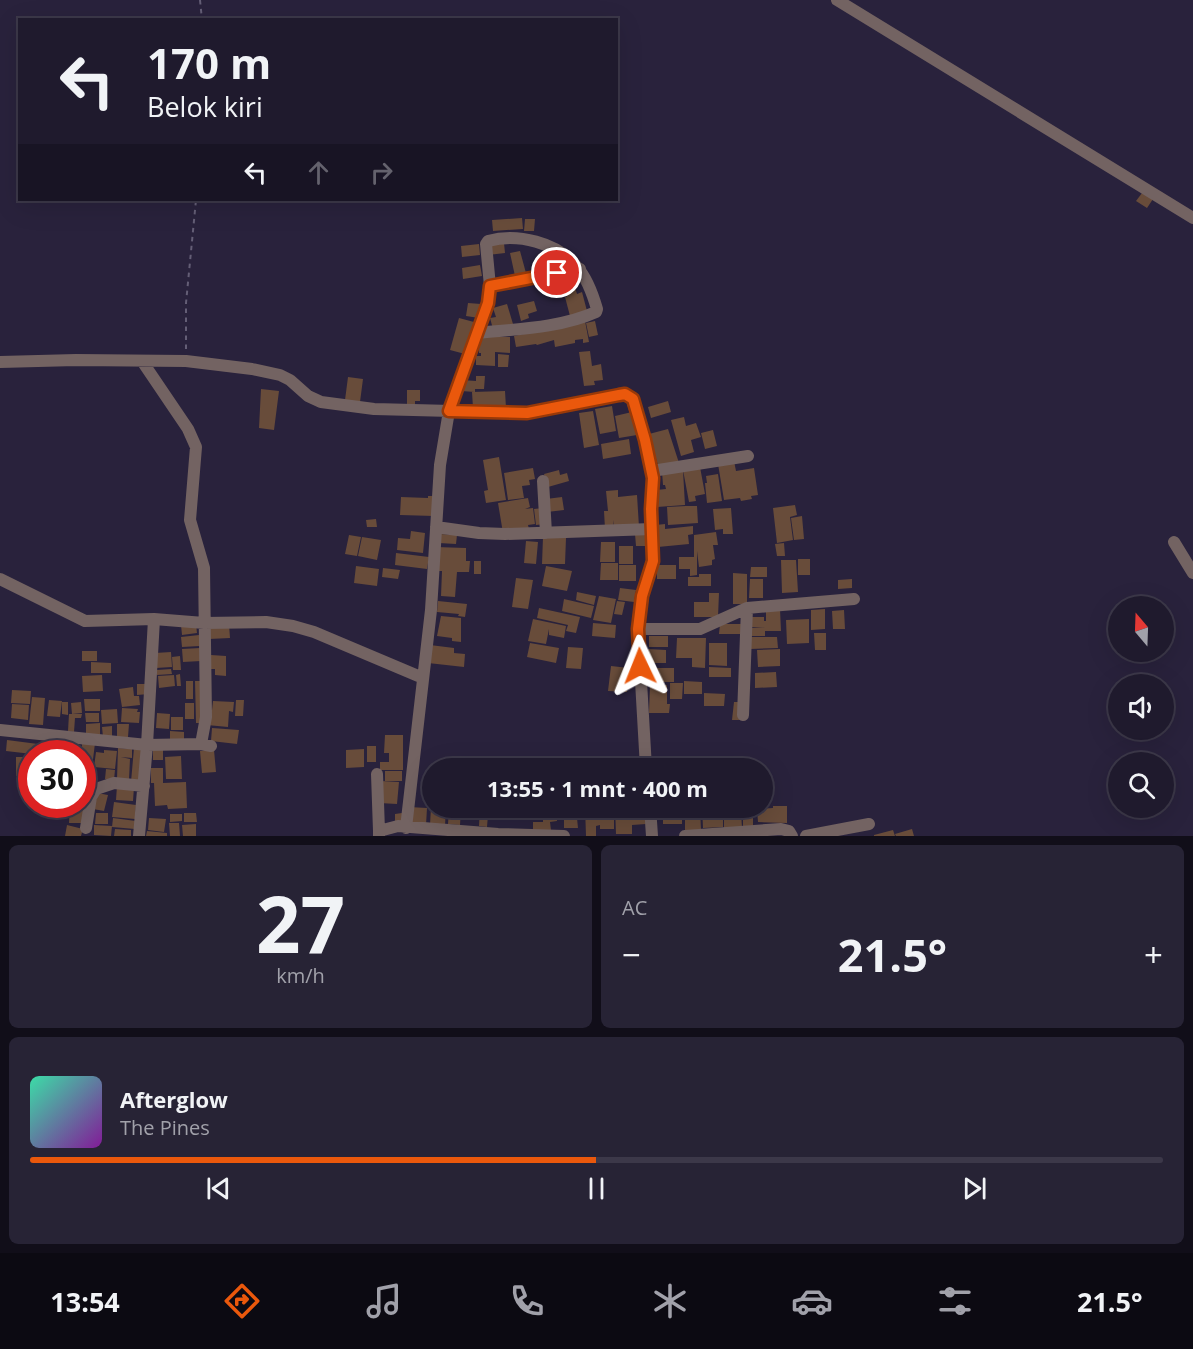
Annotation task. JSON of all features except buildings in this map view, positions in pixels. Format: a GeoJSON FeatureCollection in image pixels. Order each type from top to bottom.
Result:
{"type":"FeatureCollection","features":[{"type":"Feature","properties":{"kind":"street"},"geometry":{"type":"LineString","coordinates":[[837,0],[1193,218]]}},
{"type":"Feature","properties":{"kind":"street"},"geometry":{"type":"LineString","coordinates":[[406,828],[430,610],[440,465],[449,411],[488,303],[490,286],[486,244],[496,238],[524,238],[565,256],[580,269],[594,300],[596,312],[585,317],[536,328],[478,333]]}},
{"type":"Feature","properties":{"kind":"street"},"geometry":{"type":"LineString","coordinates":[[490,286],[580,269]]}},
{"type":"Feature","properties":{"kind":"street"},"geometry":{"type":"LineString","coordinates":[[0,730],[147,746],[206,745],[204,568],[190,520],[195,441],[142,361]]}},
{"type":"Feature","properties":{"kind":"street"},"geometry":{"type":"LineString","coordinates":[[0,362],[186,361],[252,369],[280,375],[290,380],[308,396],[321,402],[374,409],[527,413],[625,394],[631,397],[652,471],[653,561],[642,596],[638,629],[645,758]]}},
{"type":"Feature","properties":{"kind":"street"},"geometry":{"type":"LineString","coordinates":[[652,471],[748,456]]}},
{"type":"Feature","properties":{"kind":"street"},"geometry":{"type":"LineString","coordinates":[[543,481],[546,533]]}},
{"type":"Feature","properties":{"kind":"street"},"geometry":{"type":"LineString","coordinates":[[436,527],[479,533],[652,529]]}},
{"type":"Feature","properties":{"kind":"street"},"geometry":{"type":"LineString","coordinates":[[1174,542],[1193,573]]}},
{"type":"Feature","properties":{"kind":"street"},"geometry":{"type":"LineString","coordinates":[[0,579],[85,621],[154,619],[204,623],[266,622],[293,626],[314,632],[423,678]]}},
{"type":"Feature","properties":{"kind":"street"},"geometry":{"type":"LineString","coordinates":[[638,629],[700,629],[747,608],[854,599]]}},
{"type":"Feature","properties":{"kind":"street"},"geometry":{"type":"LineString","coordinates":[[744,715],[747,608]]}},
{"type":"Feature","properties":{"kind":"street"},"geometry":{"type":"LineString","coordinates":[[139,836],[154,619]]}},
{"type":"Feature","properties":{"kind":"street"},"geometry":{"type":"LineString","coordinates":[[377,774],[379,834],[393,827],[498,835],[564,836]]}},
{"type":"Feature","properties":{"kind":"street"},"geometry":{"type":"LineString","coordinates":[[86,828],[91,797],[96,789],[114,783],[144,786]]}},
{"type":"Feature","properties":{"kind":"street"},"geometry":{"type":"LineString","coordinates":[[651,818],[652,836]]}},
{"type":"Feature","properties":{"kind":"street"},"geometry":{"type":"LineString","coordinates":[[806,836],[869,824]]}},
{"type":"Feature","properties":{"kind":"street"},"geometry":{"type":"LineString","coordinates":[[685,836],[785,829],[792,836]]}},
{"type":"Feature","properties":{"kind":"path"},"geometry":{"type":"LineString","coordinates":[[200,0],[202,18]]}},
{"type":"Feature","properties":{"kind":"path"},"geometry":{"type":"LineString","coordinates":[[186,361],[186,303],[196,201]]}},
{"type":"Feature","properties":{"kind":"route"},"geometry":{"type":"LineString","coordinates":[[557,273],[490,286],[488,303],[449,411],[527,413],[625,394],[633,399],[653,478],[651,509],[653,561],[642,596],[638,629],[640,666]]}}]}
